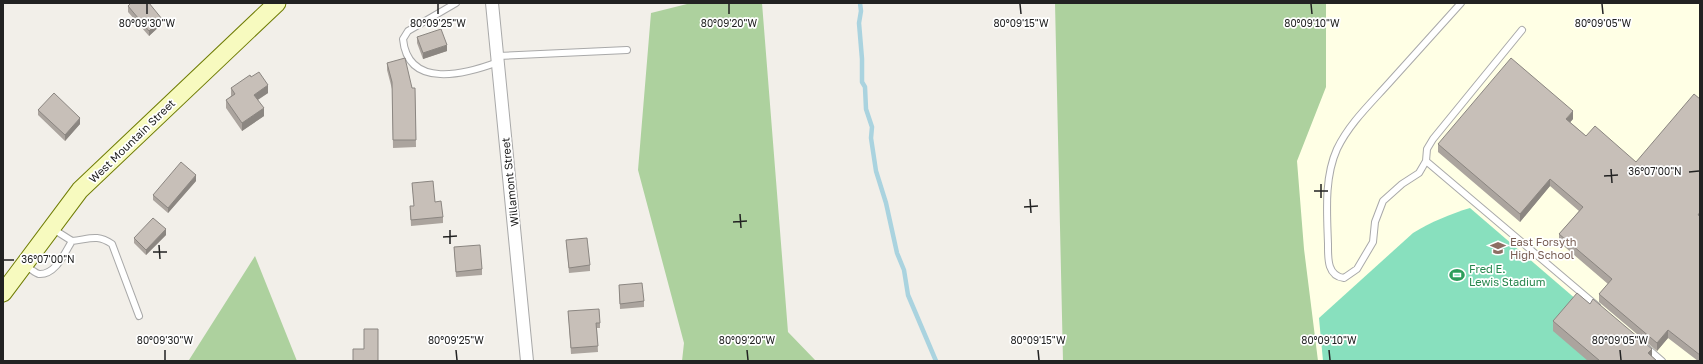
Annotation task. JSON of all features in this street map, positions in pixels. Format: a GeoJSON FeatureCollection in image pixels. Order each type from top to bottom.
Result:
{"type":"FeatureCollection","features":[{"type":"Feature","properties":{"kind":"main road","name":"West Mountain Street"},"geometry":{"type":"LineString","coordinates":[[3,293],[80,190],[277,3]]}},
{"type":"Feature","properties":{"kind":"street","name":"Willamont Street"},"geometry":{"type":"LineString","coordinates":[[492,3],[527,361]]}},
{"type":"Feature","properties":{"kind":"lane"},"geometry":{"type":"LineString","coordinates":[[456,3],[408,31],[402,39],[406,54],[414,64],[423,71],[434,74],[466,72],[498,59],[627,50]]}},
{"type":"Feature","properties":{"kind":"lane"},"geometry":{"type":"LineString","coordinates":[[1461,3],[1352,123],[1337,149],[1329,178],[1326,202],[1328,258],[1333,274],[1338,278],[1344,278],[1357,269],[1373,242],[1375,222],[1383,201],[1402,184],[1419,173],[1426,161],[1427,149],[1433,139],[1522,30]]}},
{"type":"Feature","properties":{"kind":"lane"},"geometry":{"type":"LineString","coordinates":[[1426,161],[1604,311]]}},
{"type":"Feature","properties":{"kind":"lane"},"geometry":{"type":"LineString","coordinates":[[52,228],[72,241],[96,236],[105,239],[112,244],[139,316]]}},
{"type":"Feature","properties":{"kind":"lane"},"geometry":{"type":"LineString","coordinates":[[24,265],[38,274],[47,273],[56,266],[72,241]]}},
{"type":"Feature","properties":{"kind":"lane"},"geometry":{"type":"LineString","coordinates":[[1644,346],[1662,361]]}},
{"type":"Feature","properties":{"kind":"shaded area","name":"East Forsyth High School"},"geometry":{"type":"Polygon","coordinates":[[[1300,3],[1700,3],[1700,361],[1303,361],[1289,136],[1300,3]]]}},
{"type":"Feature","properties":{"kind":"green space"},"geometry":{"type":"Polygon","coordinates":[[[691,3],[762,3],[788,332],[816,361],[682,361],[684,343],[638,170],[651,13],[691,3]]]}},
{"type":"Feature","properties":{"kind":"green space"},"geometry":{"type":"Polygon","coordinates":[[[1055,3],[1326,3],[1326,87],[1297,161],[1304,249],[1318,361],[1063,361],[1055,3]]]}},
{"type":"Feature","properties":{"kind":"green space","name":"Fred E. Lewis Stadium"},"geometry":{"type":"Polygon","coordinates":[[[1470,208],[1648,361],[1323,361],[1319,318],[1413,233],[1427,225],[1470,208]]]}},
{"type":"Feature","properties":{"kind":"green space"},"geometry":{"type":"Polygon","coordinates":[[[255,256],[297,361],[186,361],[189,360],[255,256]]]}},
{"type":"Feature","properties":{"kind":"building"},"geometry":{"type":"Polygon","coordinates":[[[131,3],[149,3],[162,19],[149,31],[128,6],[131,3]]]}},
{"type":"Feature","properties":{"kind":"building"},"geometry":{"type":"Polygon","coordinates":[[[441,29],[447,45],[423,53],[417,37],[441,29]]]}},
{"type":"Feature","properties":{"kind":"building"},"geometry":{"type":"Polygon","coordinates":[[[405,58],[412,88],[415,88],[416,140],[393,140],[392,82],[387,63],[405,58]]]}},
{"type":"Feature","properties":{"kind":"building"},"geometry":{"type":"Polygon","coordinates":[[[1511,58],[1573,111],[1566,119],[1586,136],[1595,126],[1636,162],[1694,94],[1700,99],[1700,212],[1698,215],[1700,216],[1700,355],[1668,330],[1657,343],[1599,294],[1612,279],[1559,234],[1583,207],[1550,179],[1520,214],[1438,144],[1511,58]]]}},
{"type":"Feature","properties":{"kind":"building"},"geometry":{"type":"Polygon","coordinates":[[[259,72],[268,85],[254,95],[264,108],[242,123],[226,100],[235,94],[231,88],[250,75],[251,77],[259,72]]]}},
{"type":"Feature","properties":{"kind":"building"},"geometry":{"type":"Polygon","coordinates":[[[54,93],[80,118],[65,135],[38,110],[54,93]]]}},
{"type":"Feature","properties":{"kind":"building"},"geometry":{"type":"Polygon","coordinates":[[[181,162],[196,175],[168,208],[153,195],[181,162]]]}},
{"type":"Feature","properties":{"kind":"building"},"geometry":{"type":"Polygon","coordinates":[[[433,181],[435,202],[441,201],[443,217],[411,220],[410,206],[414,206],[412,183],[433,181]]]}},
{"type":"Feature","properties":{"kind":"building"},"geometry":{"type":"Polygon","coordinates":[[[153,218],[166,229],[146,250],[134,238],[153,218]]]}},
{"type":"Feature","properties":{"kind":"building"},"geometry":{"type":"Polygon","coordinates":[[[587,238],[590,265],[569,268],[566,240],[587,238]]]}},
{"type":"Feature","properties":{"kind":"building"},"geometry":{"type":"Polygon","coordinates":[[[480,245],[482,269],[456,272],[454,247],[480,245]]]}},
{"type":"Feature","properties":{"kind":"building"},"geometry":{"type":"Polygon","coordinates":[[[642,283],[644,301],[620,304],[619,285],[642,283]]]}},
{"type":"Feature","properties":{"kind":"building"},"geometry":{"type":"Polygon","coordinates":[[[1577,293],[1590,304],[1593,299],[1652,349],[1648,353],[1657,361],[1600,361],[1553,321],[1577,293]]]}},
{"type":"Feature","properties":{"kind":"building"},"geometry":{"type":"Polygon","coordinates":[[[599,309],[600,323],[596,323],[598,346],[571,348],[568,311],[599,309]]]}},
{"type":"Feature","properties":{"kind":"building"},"geometry":{"type":"Polygon","coordinates":[[[364,329],[378,329],[378,361],[353,361],[353,349],[364,349],[364,329]]]}},
{"type":"Feature","properties":{"kind":"waterway"},"geometry":{"type":"LineString","coordinates":[[860,3],[861,11],[859,23],[862,82],[865,87],[866,109],[872,127],[871,138],[876,171],[886,203],[897,253],[904,270],[908,295],[936,361]]}},
{"type":"Feature","properties":{"kind":"place","name":"East Forsyth High School"},"geometry":{"type":"Point","coordinates":[1498,248]}},
{"type":"Feature","properties":{"kind":"place","name":"Fred E. Lewis Stadium"},"geometry":{"type":"Point","coordinates":[1457,275]}}]}
